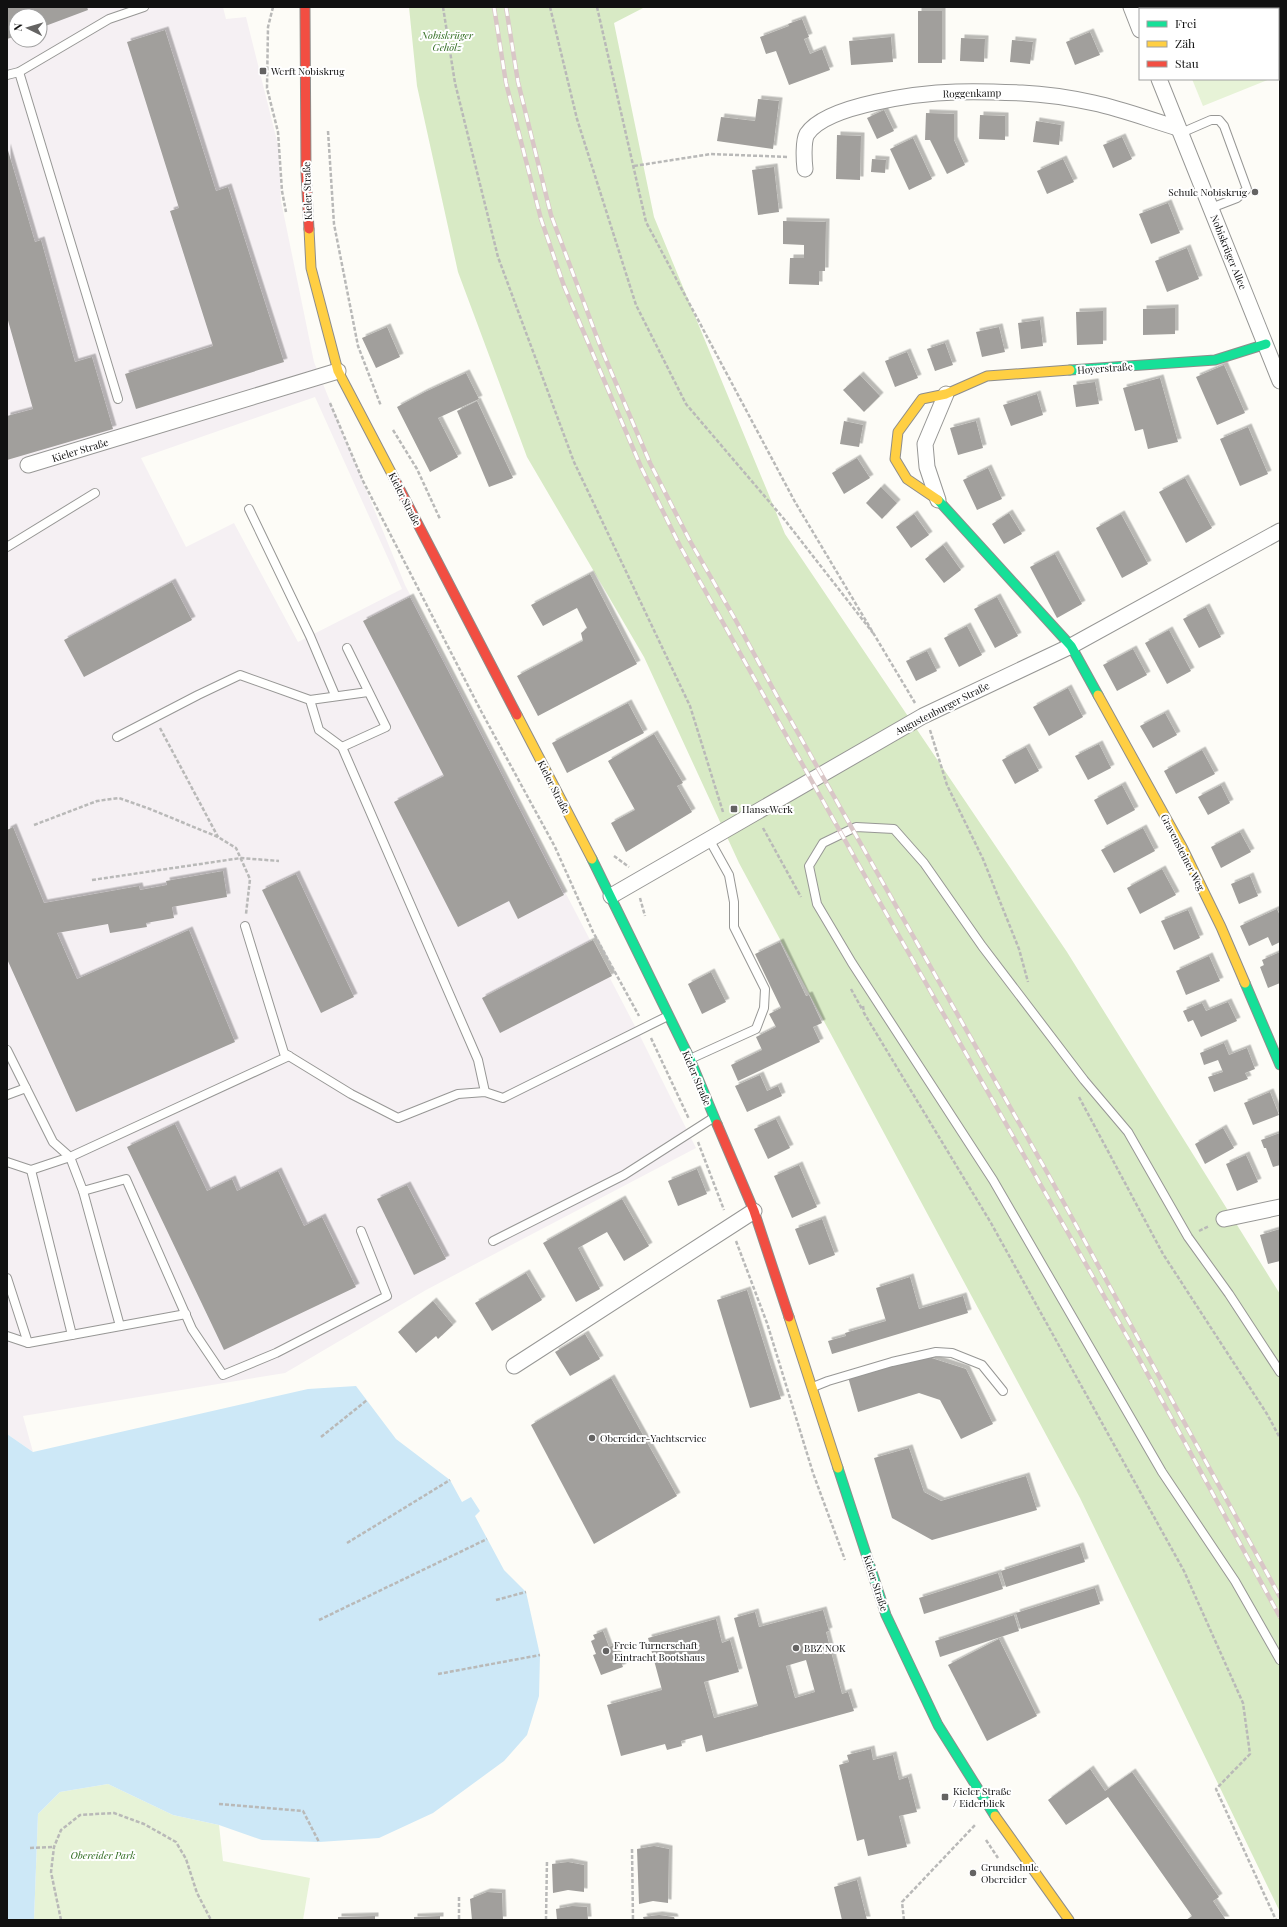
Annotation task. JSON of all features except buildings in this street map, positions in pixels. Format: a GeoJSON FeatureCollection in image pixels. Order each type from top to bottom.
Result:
{"type":"FeatureCollection","features":[{"type":"Feature","properties":{"kind":"main road","name":"Kieler Straße"},"geometry":{"type":"LineString","coordinates":[[305,7],[306,173],[311,268],[338,370],[611,896],[690,1060],[754,1211],[886,1615],[938,1725],[990,1808],[1069,1920]]}},
{"type":"Feature","properties":{"kind":"main road","name":"Hoyerstraße"},"geometry":{"type":"LineString","coordinates":[[1071,646],[938,500],[907,479],[895,459],[898,432],[922,399],[946,394],[987,376],[1215,360],[1266,344]]}},
{"type":"Feature","properties":{"kind":"main road","name":"Gravensteiner Weg"},"geometry":{"type":"LineString","coordinates":[[1071,646],[1182,847],[1220,928],[1280,1065]]}},
{"type":"Feature","properties":{"kind":"street"},"geometry":{"type":"LineString","coordinates":[[1131,7],[1139,27]]}},
{"type":"Feature","properties":{"kind":"street","name":"Nobiskrüger Allee"},"geometry":{"type":"LineString","coordinates":[[1159,80],[1266,344],[1275,357],[1280,381]]}},
{"type":"Feature","properties":{"kind":"street","name":"Roggenkamp"},"geometry":{"type":"LineString","coordinates":[[805,163],[807,134],[818,122],[858,106],[897,99],[955,92],[1024,93],[1094,103],[1179,130]]}},
{"type":"Feature","properties":{"kind":"street","name":"Kieler Straße"},"geometry":{"type":"LineString","coordinates":[[28,466],[338,370]]}},
{"type":"Feature","properties":{"kind":"street","name":"Hoyerstraße"},"geometry":{"type":"LineString","coordinates":[[938,500],[927,468],[925,444],[946,394]]}},
{"type":"Feature","properties":{"kind":"street","name":"Augustenburger Straße"},"geometry":{"type":"LineString","coordinates":[[611,896],[923,716],[1071,646],[1280,532]]}},
{"type":"Feature","properties":{"kind":"street"},"geometry":{"type":"LineString","coordinates":[[1224,1219],[1280,1207]]}},
{"type":"Feature","properties":{"kind":"street"},"geometry":{"type":"LineString","coordinates":[[514,1366],[754,1211]]}},
{"type":"Feature","properties":{"kind":"lane"},"geometry":{"type":"LineString","coordinates":[[7,75],[19,72],[109,19],[144,7]]}},
{"type":"Feature","properties":{"kind":"lane"},"geometry":{"type":"LineString","coordinates":[[19,72],[118,399]]}},
{"type":"Feature","properties":{"kind":"lane"},"geometry":{"type":"LineString","coordinates":[[1179,130],[1211,120],[1219,120],[1224,126],[1247,189],[1237,198],[1211,208]]}},
{"type":"Feature","properties":{"kind":"lane"},"geometry":{"type":"LineString","coordinates":[[7,547],[95,493]]}},
{"type":"Feature","properties":{"kind":"lane"},"geometry":{"type":"LineString","coordinates":[[249,509],[310,636],[335,696]]}},
{"type":"Feature","properties":{"kind":"lane"},"geometry":{"type":"LineString","coordinates":[[342,747],[386,727],[347,648]]}},
{"type":"Feature","properties":{"kind":"lane"},"geometry":{"type":"LineString","coordinates":[[117,737],[240,675],[310,700],[368,692]]}},
{"type":"Feature","properties":{"kind":"lane"},"geometry":{"type":"LineString","coordinates":[[310,700],[319,730],[342,747],[478,1060],[485,1092]]}},
{"type":"Feature","properties":{"kind":"lane"},"geometry":{"type":"LineString","coordinates":[[1280,1372],[1229,1294],[1188,1237],[1128,1132],[1084,1080],[982,946],[924,863],[894,829],[856,827],[824,843],[809,866],[817,904],[852,963],[993,1180],[1162,1472],[1235,1580],[1280,1660]]}},
{"type":"Feature","properties":{"kind":"lane"},"geometry":{"type":"LineString","coordinates":[[690,1060],[756,1029],[764,1008],[765,989],[734,927],[734,902],[729,875],[709,839]]}},
{"type":"Feature","properties":{"kind":"lane"},"geometry":{"type":"LineString","coordinates":[[245,926],[284,1053],[351,1094],[398,1118],[458,1094],[485,1092],[503,1098],[669,1016]]}},
{"type":"Feature","properties":{"kind":"lane"},"geometry":{"type":"LineString","coordinates":[[7,1050],[53,1142],[70,1157],[82,1191],[120,1326]]}},
{"type":"Feature","properties":{"kind":"lane"},"geometry":{"type":"LineString","coordinates":[[7,1162],[31,1170],[70,1157],[289,1056]]}},
{"type":"Feature","properties":{"kind":"lane"},"geometry":{"type":"LineString","coordinates":[[7,1095],[26,1088]]}},
{"type":"Feature","properties":{"kind":"lane"},"geometry":{"type":"LineString","coordinates":[[493,1241],[624,1174],[694,1132],[714,1118]]}},
{"type":"Feature","properties":{"kind":"lane"},"geometry":{"type":"LineString","coordinates":[[31,1170],[72,1335]]}},
{"type":"Feature","properties":{"kind":"lane"},"geometry":{"type":"LineString","coordinates":[[82,1191],[126,1179],[192,1329],[223,1374],[276,1353],[387,1296],[361,1231]]}},
{"type":"Feature","properties":{"kind":"lane"},"geometry":{"type":"LineString","coordinates":[[7,1278],[28,1343]]}},
{"type":"Feature","properties":{"kind":"lane"},"geometry":{"type":"LineString","coordinates":[[7,1336],[28,1343],[186,1314]]}},
{"type":"Feature","properties":{"kind":"lane"},"geometry":{"type":"LineString","coordinates":[[812,1388],[828,1381],[892,1362],[936,1352],[952,1353],[982,1365],[1003,1391]]}},
{"type":"Feature","properties":{"kind":"path"},"geometry":{"type":"LineString","coordinates":[[273,7],[268,27],[267,88],[278,132],[282,191],[288,220]]}},
{"type":"Feature","properties":{"kind":"path"},"geometry":{"type":"LineString","coordinates":[[444,7],[455,83],[498,257],[574,462],[690,706],[728,828]]}},
{"type":"Feature","properties":{"kind":"path"},"geometry":{"type":"LineString","coordinates":[[550,7],[577,119],[636,305],[686,404],[784,519],[881,644]]}},
{"type":"Feature","properties":{"kind":"path"},"geometry":{"type":"LineString","coordinates":[[596,7],[646,222],[795,502],[923,716],[934,739],[947,785],[983,859],[1019,949],[1028,984]]}},
{"type":"Feature","properties":{"kind":"path"},"geometry":{"type":"LineString","coordinates":[[634,166],[711,154],[805,163]]}},
{"type":"Feature","properties":{"kind":"path"},"geometry":{"type":"LineString","coordinates":[[319,376],[363,481],[481,711],[555,847],[593,932],[646,1028],[685,1108],[767,1323],[813,1473],[847,1566]]}},
{"type":"Feature","properties":{"kind":"path"},"geometry":{"type":"LineString","coordinates":[[154,718],[218,837]]}},
{"type":"Feature","properties":{"kind":"path"},"geometry":{"type":"LineString","coordinates":[[34,825],[97,801],[119,798],[218,837],[236,848],[250,879],[245,926]]}},
{"type":"Feature","properties":{"kind":"path"},"geometry":{"type":"LineString","coordinates":[[92,880],[241,858],[280,861]]}},
{"type":"Feature","properties":{"kind":"path"},"geometry":{"type":"LineString","coordinates":[[861,999],[864,1013],[991,1222],[1184,1571],[1244,1703],[1250,1754],[1216,1789],[1276,1920]]}},
{"type":"Feature","properties":{"kind":"path"},"geometry":{"type":"LineString","coordinates":[[1078,1095],[1162,1254],[1267,1414],[1280,1438]]}},
{"type":"Feature","properties":{"kind":"path"},"geometry":{"type":"LineString","coordinates":[[1188,1237],[1224,1219]]}},
{"type":"Feature","properties":{"kind":"path"},"geometry":{"type":"LineString","coordinates":[[321,1437],[367,1400]]}},
{"type":"Feature","properties":{"kind":"path"},"geometry":{"type":"LineString","coordinates":[[348,1543],[450,1480]]}},
{"type":"Feature","properties":{"kind":"path"},"geometry":{"type":"LineString","coordinates":[[319,1620],[487,1538]]}},
{"type":"Feature","properties":{"kind":"path"},"geometry":{"type":"LineString","coordinates":[[496,1600],[526,1592]]}},
{"type":"Feature","properties":{"kind":"path"},"geometry":{"type":"LineString","coordinates":[[438,1674],[540,1656]]}},
{"type":"Feature","properties":{"kind":"path"},"geometry":{"type":"LineString","coordinates":[[219,1804],[303,1811],[319,1842]]}},
{"type":"Feature","properties":{"kind":"path"},"geometry":{"type":"LineString","coordinates":[[62,1920],[51,1872],[54,1848],[61,1830],[80,1815],[114,1813],[144,1824],[176,1842],[186,1859],[197,1893],[211,1920]]}},
{"type":"Feature","properties":{"kind":"path"},"geometry":{"type":"LineString","coordinates":[[972,1818],[980,1830]]}},
{"type":"Feature","properties":{"kind":"path"},"geometry":{"type":"LineString","coordinates":[[904,1920],[902,1902],[976,1824]]}},
{"type":"Feature","properties":{"kind":"path"},"geometry":{"type":"LineString","coordinates":[[984,1836],[1000,1860]]}},
{"type":"Feature","properties":{"kind":"path"},"geometry":{"type":"LineString","coordinates":[[30,1848],[54,1848]]}},
{"type":"Feature","properties":{"kind":"path"},"geometry":{"type":"LineString","coordinates":[[632,1849],[633,1920]]}},
{"type":"Feature","properties":{"kind":"path"},"geometry":{"type":"LineString","coordinates":[[546,1920],[547,1860]]}},
{"type":"Feature","properties":{"kind":"path"},"geometry":{"type":"LineString","coordinates":[[459,1897],[459,1920]]}},
{"type":"Feature","properties":{"kind":"shaded area"},"geometry":{"type":"Polygon","coordinates":[[[7,7],[223,7],[226,19],[246,17],[279,149],[281,201],[314,362],[405,585],[638,1032],[696,1148],[426,1290],[285,1373],[23,1416],[33,1452],[7,1434],[7,7]],[[315,397],[141,458],[186,547],[234,523],[298,642],[402,589],[315,397]]]}},
{"type":"Feature","properties":{"kind":"green space","name":"Nobiskrüger Gehölz"},"geometry":{"type":"Polygon","coordinates":[[[409,7],[645,7],[614,23],[654,217],[785,534],[1067,952],[1280,1294],[1280,1912],[1080,1498],[739,863],[644,657],[527,457],[458,272],[417,86],[409,7]]]}},
{"type":"Feature","properties":{"kind":"green space"},"geometry":{"type":"Polygon","coordinates":[[[1189,7],[1265,7],[1265,8],[1186,8],[1189,7]]]}},
{"type":"Feature","properties":{"kind":"green space"},"geometry":{"type":"Polygon","coordinates":[[[1192,80],[1268,80],[1203,106],[1192,80]]]}},
{"type":"Feature","properties":{"kind":"green space","name":"Obereider Park"},"geometry":{"type":"Polygon","coordinates":[[[108,1784],[173,1815],[219,1825],[223,1861],[310,1878],[303,1920],[34,1920],[38,1814],[60,1792],[108,1784]]]}},
{"type":"Feature","properties":{"kind":"water"},"geometry":{"type":"Polygon","coordinates":[[[356,1386],[396,1439],[450,1480],[462,1502],[471,1497],[480,1511],[475,1516],[504,1570],[526,1592],[540,1655],[539,1696],[527,1735],[504,1761],[433,1813],[379,1838],[319,1842],[262,1840],[219,1825],[173,1815],[108,1784],[60,1792],[38,1814],[34,1920],[7,1920],[7,1434],[33,1452],[308,1389],[356,1386]]]}},
{"type":"Feature","properties":{"kind":"railway"},"geometry":{"type":"LineString","coordinates":[[494,7],[506,83],[541,219],[564,286],[641,467],[680,546],[874,892],[1129,1340],[1280,1617]]}},
{"type":"Feature","properties":{"kind":"railway"},"geometry":{"type":"LineString","coordinates":[[506,7],[518,82],[551,215],[601,348],[650,463],[690,541],[1048,1174],[1280,1597]]}},
{"type":"Feature","properties":{"kind":"traffic: fast"},"geometry":{"type":"LineString","coordinates":[[1070,370],[1215,360],[1266,344]]}},
{"type":"Feature","properties":{"kind":"traffic: fast"},"geometry":{"type":"LineString","coordinates":[[938,500],[1071,646],[1098,695]]}},
{"type":"Feature","properties":{"kind":"traffic: fast"},"geometry":{"type":"LineString","coordinates":[[592,859],[690,1059],[717,1124]]}},
{"type":"Feature","properties":{"kind":"traffic: fast"},"geometry":{"type":"LineString","coordinates":[[1245,983],[1280,1065]]}},
{"type":"Feature","properties":{"kind":"traffic: fast"},"geometry":{"type":"LineString","coordinates":[[838,1468],[886,1615],[938,1725],[995,1816]]}},
{"type":"Feature","properties":{"kind":"traffic: slow"},"geometry":{"type":"LineString","coordinates":[[309,229],[311,268],[338,371],[394,478]]}},
{"type":"Feature","properties":{"kind":"traffic: slow"},"geometry":{"type":"LineString","coordinates":[[938,500],[907,479],[895,459],[898,432],[922,399],[946,394],[987,376],[1070,370]]}},
{"type":"Feature","properties":{"kind":"traffic: slow"},"geometry":{"type":"LineString","coordinates":[[1098,695],[1182,847],[1221,927],[1245,983]]}},
{"type":"Feature","properties":{"kind":"traffic: slow"},"geometry":{"type":"LineString","coordinates":[[517,715],[592,859]]}},
{"type":"Feature","properties":{"kind":"traffic: slow"},"geometry":{"type":"LineString","coordinates":[[789,1317],[838,1468]]}},
{"type":"Feature","properties":{"kind":"traffic: slow"},"geometry":{"type":"LineString","coordinates":[[995,1816],[1069,1920]]}},
{"type":"Feature","properties":{"kind":"traffic: jam"},"geometry":{"type":"LineString","coordinates":[[305,7],[306,173],[309,229]]}},
{"type":"Feature","properties":{"kind":"traffic: jam"},"geometry":{"type":"LineString","coordinates":[[394,478],[517,715]]}},
{"type":"Feature","properties":{"kind":"traffic: jam"},"geometry":{"type":"LineString","coordinates":[[717,1124],[754,1211],[789,1317]]}},
{"type":"Feature","properties":{"kind":"place","name":"Werft Nobiskrug"},"geometry":{"type":"Point","coordinates":[263,71]}},
{"type":"Feature","properties":{"kind":"place","name":"Schule Nobiskrug"},"geometry":{"type":"Point","coordinates":[1255,192]}},
{"type":"Feature","properties":{"kind":"place","name":"HanseWerk"},"geometry":{"type":"Point","coordinates":[734,809]}},
{"type":"Feature","properties":{"kind":"place","name":"Obereider-Yachtservice"},"geometry":{"type":"Point","coordinates":[592,1438]}},
{"type":"Feature","properties":{"kind":"place","name":"BBZ NOK"},"geometry":{"type":"Point","coordinates":[796,1648]}},
{"type":"Feature","properties":{"kind":"place","name":"Freie Turnerschaft Eintracht Bootshaus"},"geometry":{"type":"Point","coordinates":[606,1651]}},
{"type":"Feature","properties":{"kind":"place","name":"Kieler Straße / Eiderblick"},"geometry":{"type":"Point","coordinates":[945,1797]}},
{"type":"Feature","properties":{"kind":"place","name":"Grundschule Obereider"},"geometry":{"type":"Point","coordinates":[973,1873]}}]}
